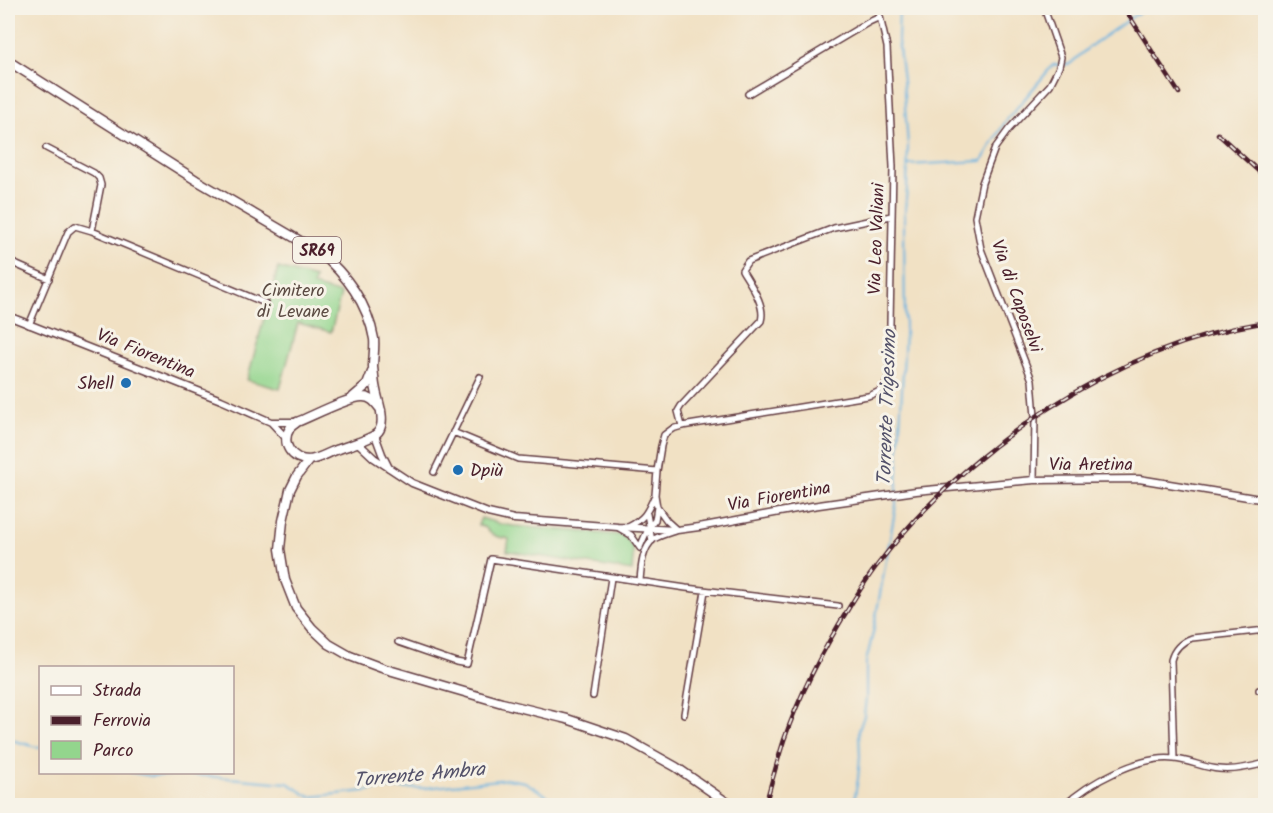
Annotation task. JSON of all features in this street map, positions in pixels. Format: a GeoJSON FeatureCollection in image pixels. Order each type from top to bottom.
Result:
{"type":"FeatureCollection","features":[{"type":"Feature","properties":{"kind":"main road","name":"SR69"},"geometry":{"type":"LineString","coordinates":[[8,61],[196,180],[320,252],[335,265],[358,296],[365,310],[374,341],[375,386],[381,410]]}},
{"type":"Feature","properties":{"kind":"main road"},"geometry":{"type":"LineString","coordinates":[[350,400],[367,385],[374,369]]}},
{"type":"Feature","properties":{"kind":"main road"},"geometry":{"type":"LineString","coordinates":[[297,476],[297,458],[309,460],[320,457],[375,435],[382,424],[381,410],[376,403],[368,398],[356,397],[350,400]]}},
{"type":"Feature","properties":{"kind":"main road","name":"Via Fiorentina"},"geometry":{"type":"LineString","coordinates":[[297,422],[350,400]]}},
{"type":"Feature","properties":{"kind":"main road"},"geometry":{"type":"LineString","coordinates":[[287,439],[290,428],[297,422]]}},
{"type":"Feature","properties":{"kind":"main road","name":"Via Fiorentina"},"geometry":{"type":"LineString","coordinates":[[287,439],[290,453],[297,458]]}},
{"type":"Feature","properties":{"kind":"main road"},"geometry":{"type":"LineString","coordinates":[[309,460],[290,490],[280,549],[285,579],[296,608],[329,644],[350,656],[382,668],[626,739],[676,767],[732,806]]}},
{"type":"Feature","properties":{"kind":"street","name":"Via Leo Valiani"},"geometry":{"type":"LineString","coordinates":[[682,426],[868,396],[881,390],[887,381],[889,375],[893,166],[887,47],[878,8]]}},
{"type":"Feature","properties":{"kind":"street","name":"Via di Caposelvi"},"geometry":{"type":"LineString","coordinates":[[1034,480],[1035,417],[1032,380],[981,249],[975,217],[982,183],[995,148],[1009,129],[1050,85],[1059,67],[1061,57],[1044,8]]}},
{"type":"Feature","properties":{"kind":"street"},"geometry":{"type":"LineString","coordinates":[[748,94],[880,17]]}},
{"type":"Feature","properties":{"kind":"street"},"geometry":{"type":"LineString","coordinates":[[46,148],[99,177],[100,185],[92,231]]}},
{"type":"Feature","properties":{"kind":"street"},"geometry":{"type":"LineString","coordinates":[[640,547],[655,520],[657,471],[664,435],[682,426],[678,411],[681,406],[761,321],[763,315],[761,306],[742,270],[748,261],[834,228],[891,216]]}},
{"type":"Feature","properties":{"kind":"street"},"geometry":{"type":"LineString","coordinates":[[30,325],[68,232],[75,226],[265,303]]}},
{"type":"Feature","properties":{"kind":"street"},"geometry":{"type":"LineString","coordinates":[[8,261],[49,279]]}},
{"type":"Feature","properties":{"kind":"street","name":"Via Fiorentina"},"geometry":{"type":"LineString","coordinates":[[8,316],[271,422],[287,439]]}},
{"type":"Feature","properties":{"kind":"street"},"geometry":{"type":"LineString","coordinates":[[434,472],[480,377]]}},
{"type":"Feature","properties":{"kind":"street","name":"Via Fiorentina"},"geometry":{"type":"LineString","coordinates":[[271,422],[297,422]]}},
{"type":"Feature","properties":{"kind":"street"},"geometry":{"type":"LineString","coordinates":[[453,432],[518,459],[657,471]]}},
{"type":"Feature","properties":{"kind":"street"},"geometry":{"type":"LineString","coordinates":[[375,435],[389,469]]}},
{"type":"Feature","properties":{"kind":"street","name":"Via Fiorentina"},"geometry":{"type":"LineString","coordinates":[[357,442],[374,458],[412,483],[488,513],[514,519],[678,530],[812,506],[916,491]]}},
{"type":"Feature","properties":{"kind":"street","name":"Via Aretina"},"geometry":{"type":"LineString","coordinates":[[916,491],[1034,480],[1139,478],[1266,500]]}},
{"type":"Feature","properties":{"kind":"street"},"geometry":{"type":"LineString","coordinates":[[627,528],[646,514],[655,495]]}},
{"type":"Feature","properties":{"kind":"street"},"geometry":{"type":"LineString","coordinates":[[640,581],[641,565],[652,541],[678,530],[657,507]]}},
{"type":"Feature","properties":{"kind":"street"},"geometry":{"type":"LineString","coordinates":[[646,514],[652,541]]}},
{"type":"Feature","properties":{"kind":"street"},"geometry":{"type":"LineString","coordinates":[[618,527],[631,535],[644,556]]}},
{"type":"Feature","properties":{"kind":"street"},"geometry":{"type":"LineString","coordinates":[[398,642],[467,664],[491,559],[705,591],[838,606]]}},
{"type":"Feature","properties":{"kind":"street"},"geometry":{"type":"LineString","coordinates":[[593,696],[611,578]]}},
{"type":"Feature","properties":{"kind":"street"},"geometry":{"type":"LineString","coordinates":[[684,714],[705,591]]}},
{"type":"Feature","properties":{"kind":"street"},"geometry":{"type":"LineString","coordinates":[[1174,759],[1171,660],[1173,654],[1184,641],[1266,630]]}},
{"type":"Feature","properties":{"kind":"street"},"geometry":{"type":"LineString","coordinates":[[1064,806],[1076,795],[1125,767],[1156,758],[1174,759],[1222,770],[1266,763]]}},
{"type":"Feature","properties":{"kind":"green space","name":"Cimitero di Levane"},"geometry":{"type":"Polygon","coordinates":[[[278,268],[315,278],[313,286],[341,294],[331,332],[298,323],[280,389],[247,380],[278,268]]]}},
{"type":"Feature","properties":{"kind":"green space"},"geometry":{"type":"Polygon","coordinates":[[[481,518],[514,526],[621,535],[632,546],[632,571],[507,551],[509,539],[493,535],[486,528],[478,525],[481,518]]]}},
{"type":"Feature","properties":{"kind":"waterway","name":"Torrente Trigesimo"},"geometry":{"type":"LineString","coordinates":[[853,806],[860,757],[859,730],[864,716],[866,698],[866,662],[896,505],[905,332],[904,221],[908,145],[898,41],[899,8]]}},
{"type":"Feature","properties":{"kind":"waterway"},"geometry":{"type":"LineString","coordinates":[[908,165],[982,161],[1005,122],[1053,65],[1070,64],[1089,47],[1145,8]]}},
{"type":"Feature","properties":{"kind":"waterway","name":"Torrente Ambra"},"geometry":{"type":"LineString","coordinates":[[8,739],[39,748]]}},
{"type":"Feature","properties":{"kind":"waterway","name":"Torrente Ambra"},"geometry":{"type":"LineString","coordinates":[[140,774],[193,775],[288,783],[310,797],[508,779],[525,782],[564,806]]}},
{"type":"Feature","properties":{"kind":"railway"},"geometry":{"type":"LineString","coordinates":[[1124,8],[1179,93]]}},
{"type":"Feature","properties":{"kind":"railway"},"geometry":{"type":"LineString","coordinates":[[1218,134],[1266,178]]}},
{"type":"Feature","properties":{"kind":"railway"},"geometry":{"type":"LineString","coordinates":[[765,806],[784,740],[797,705],[840,622],[875,568],[912,523],[954,482],[999,443],[1048,409],[1100,379],[1154,354],[1209,335],[1266,322]]}},
{"type":"Feature","properties":{"kind":"place","name":"Shell"},"geometry":{"type":"Point","coordinates":[126,383]}},
{"type":"Feature","properties":{"kind":"place","name":"Dpiù"},"geometry":{"type":"Point","coordinates":[458,470]}}]}
